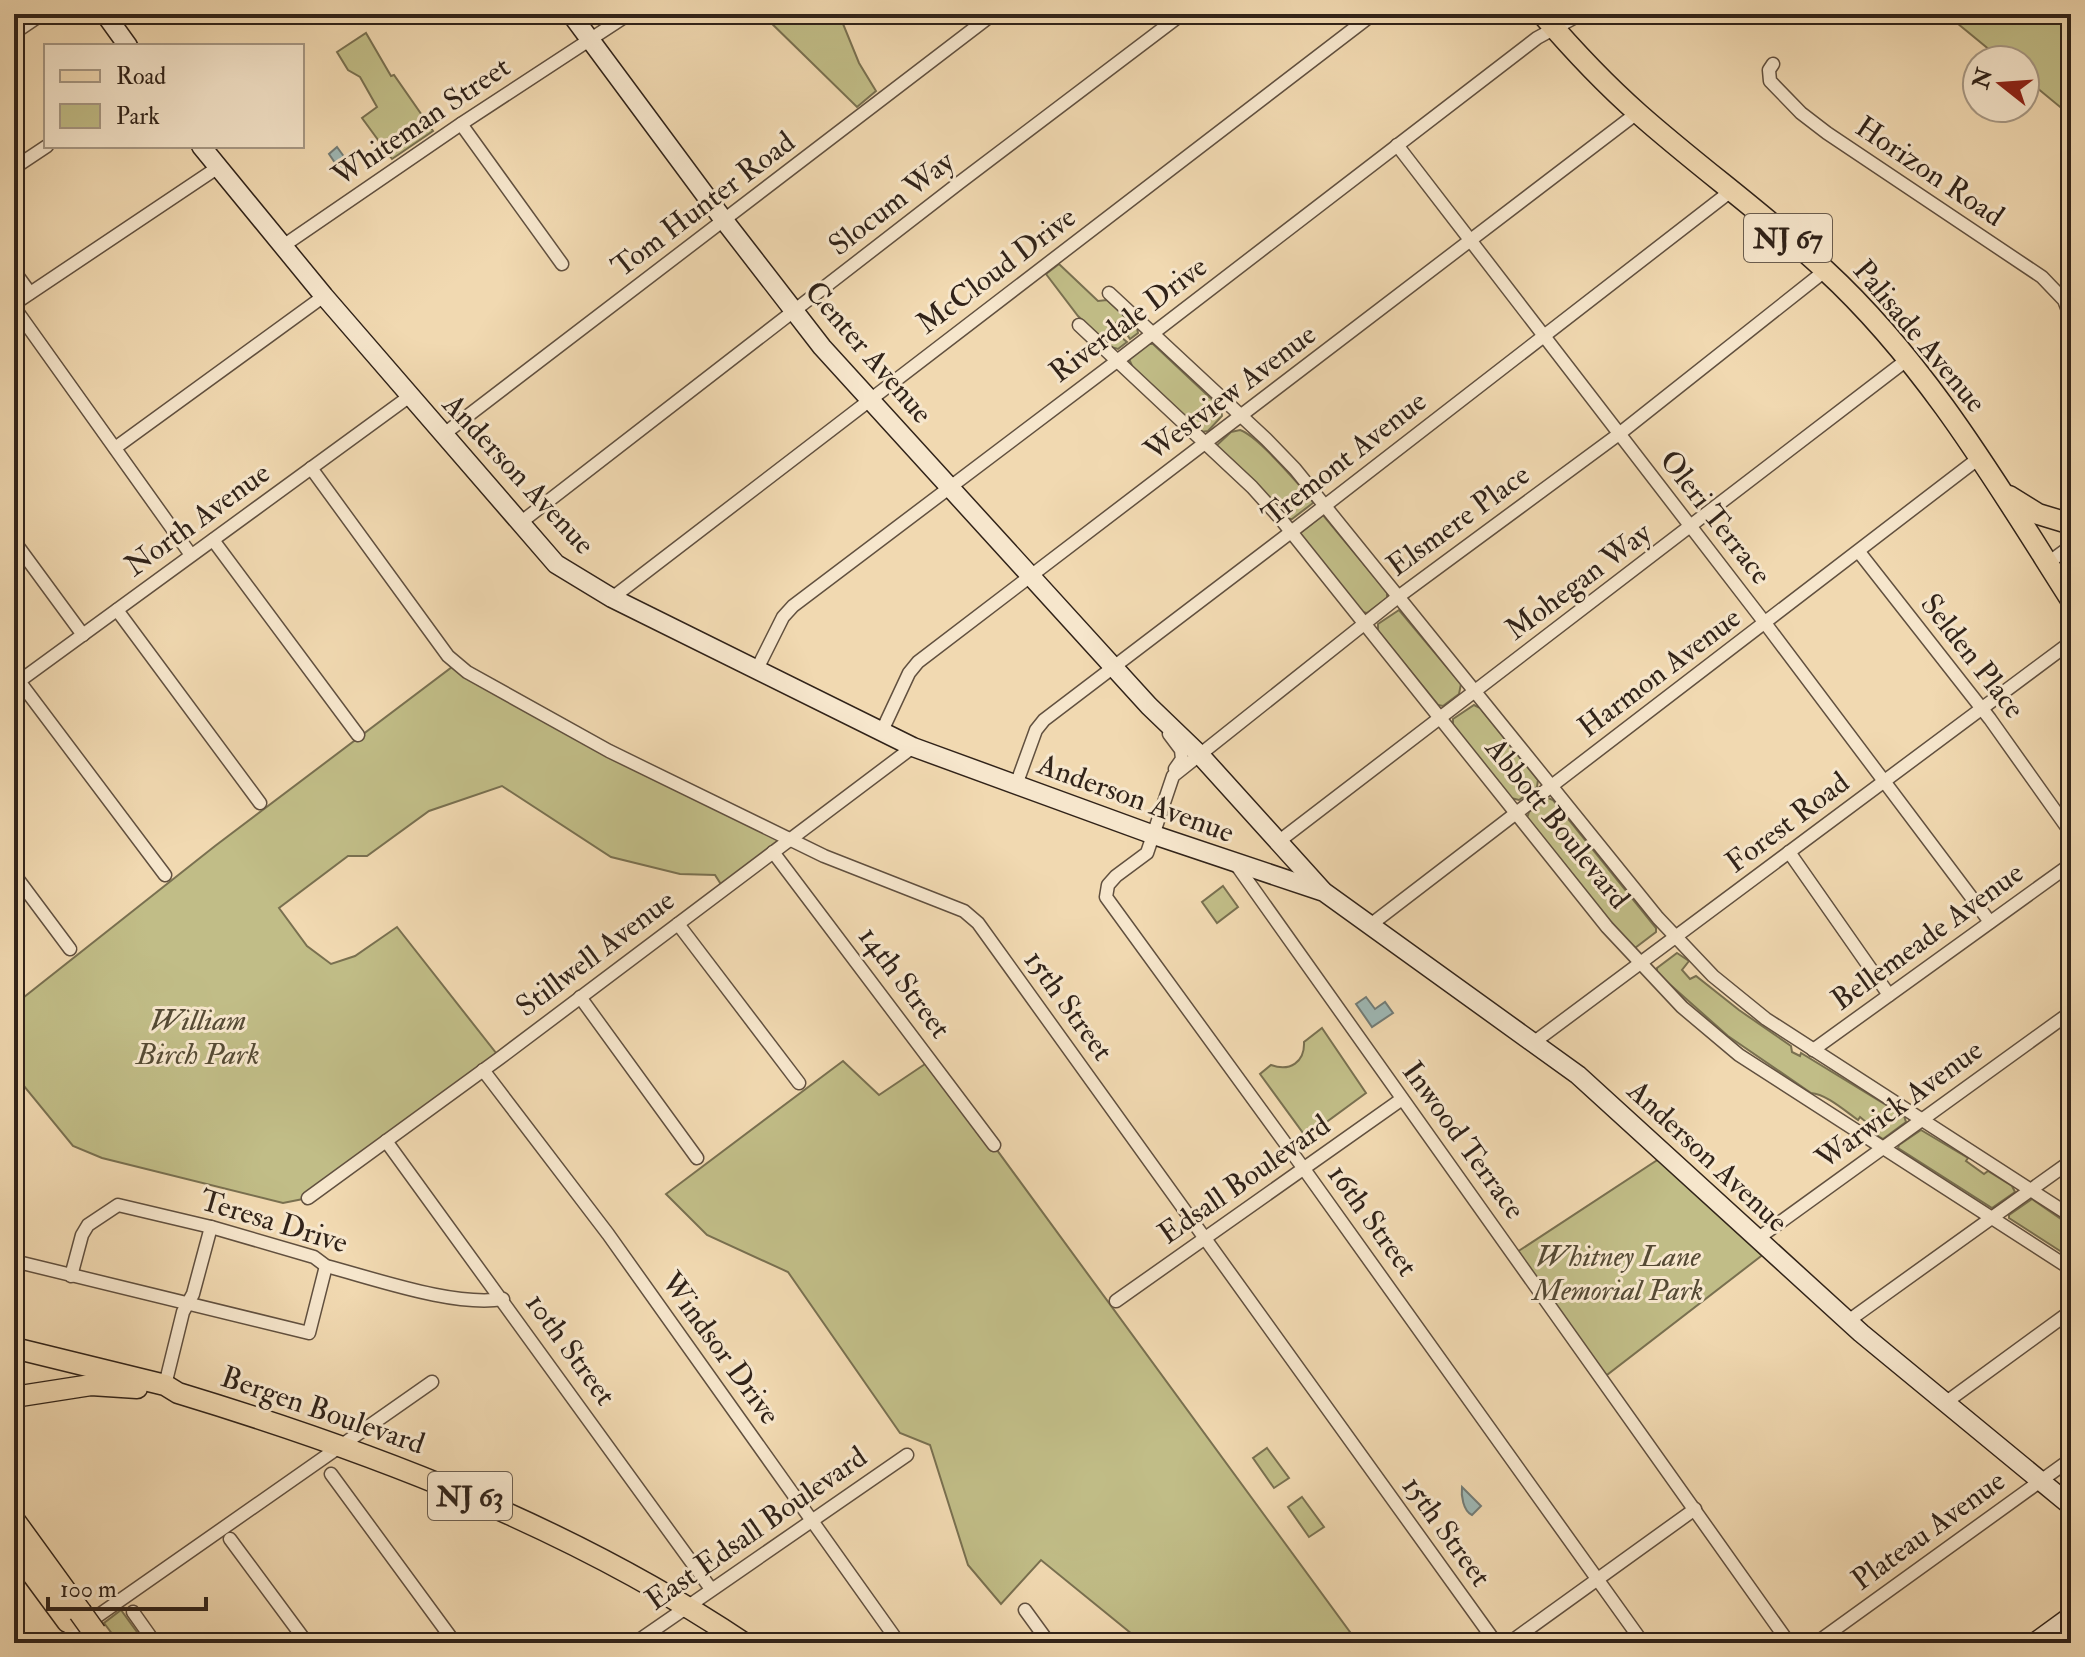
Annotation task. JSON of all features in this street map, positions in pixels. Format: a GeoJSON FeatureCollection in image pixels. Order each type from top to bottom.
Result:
{"type":"FeatureCollection","features":[{"type":"Feature","properties":{"kind":"highway"},"geometry":{"type":"LineString","coordinates":[[14,1521],[91,1640]]}},
{"type":"Feature","properties":{"kind":"highway"},"geometry":{"type":"LineString","coordinates":[[14,1546],[74,1616]]}},
{"type":"Feature","properties":{"kind":"main road"},"geometry":{"type":"LineString","coordinates":[[105,14],[127,44]]}},
{"type":"Feature","properties":{"kind":"main road","name":"Center Avenue"},"geometry":{"type":"LineString","coordinates":[[571,14],[822,347],[1149,706],[1200,755],[1324,892]]}},
{"type":"Feature","properties":{"kind":"main road","name":"Palisade Avenue"},"geometry":{"type":"LineString","coordinates":[[1548,21],[1637,113],[1826,270],[1908,359],[2002,491],[2071,600]]}},
{"type":"Feature","properties":{"kind":"main road","name":"Anderson Avenue"},"geometry":{"type":"LineString","coordinates":[[202,148],[324,296],[556,564],[612,598],[913,747],[1154,835],[1324,892],[1578,1075],[1848,1321],[2071,1506]]}},
{"type":"Feature","properties":{"kind":"main road"},"geometry":{"type":"LineString","coordinates":[[2002,491],[2038,514],[2071,524]]}},
{"type":"Feature","properties":{"kind":"main road","name":"Bergen Boulevard"},"geometry":{"type":"LineString","coordinates":[[14,1348],[171,1389],[408,1470],[592,1553],[688,1605],[744,1643]]}},
{"type":"Feature","properties":{"kind":"main road","name":"Bergen Boulevard"},"geometry":{"type":"LineString","coordinates":[[14,1397],[98,1384],[164,1393],[171,1389]]}},
{"type":"Feature","properties":{"kind":"main road"},"geometry":{"type":"LineString","coordinates":[[2034,1643],[2071,1616]]}},
{"type":"Feature","properties":{"kind":"street"},"geometry":{"type":"LineString","coordinates":[[14,33],[42,14]]}},
{"type":"Feature","properties":{"kind":"street","name":"Whiteman Street"},"geometry":{"type":"LineString","coordinates":[[283,246],[629,14]]}},
{"type":"Feature","properties":{"kind":"street","name":"Tom Hunter Road"},"geometry":{"type":"LineString","coordinates":[[444,434],[993,14]]}},
{"type":"Feature","properties":{"kind":"street","name":"Slocum Way"},"geometry":{"type":"LineString","coordinates":[[520,523],[1182,14]]}},
{"type":"Feature","properties":{"kind":"street","name":"McCloud Drive"},"geometry":{"type":"LineString","coordinates":[[612,598],[1373,14]]}},
{"type":"Feature","properties":{"kind":"street","name":"Riverdale Drive"},"geometry":{"type":"LineString","coordinates":[[756,671],[783,617],[793,606],[1397,145],[1548,21],[1581,14]]}},
{"type":"Feature","properties":{"kind":"street","name":"Horizon Road"},"geometry":{"type":"LineString","coordinates":[[1773,64],[1769,70],[1770,81],[1801,113],[2042,277],[2058,293],[2071,318]]}},
{"type":"Feature","properties":{"kind":"street","name":"Westview Avenue"},"geometry":{"type":"LineString","coordinates":[[881,733],[909,673],[918,662],[1637,113]]}},
{"type":"Feature","properties":{"kind":"street"},"geometry":{"type":"LineString","coordinates":[[461,124],[562,264]]}},
{"type":"Feature","properties":{"kind":"street","name":"Oleri Terrace"},"geometry":{"type":"LineString","coordinates":[[1397,145],[1765,623],[1990,922]]}},
{"type":"Feature","properties":{"kind":"street"},"geometry":{"type":"LineString","coordinates":[[14,168],[44,148]]}},
{"type":"Feature","properties":{"kind":"street"},"geometry":{"type":"LineString","coordinates":[[191,555],[14,306],[217,168]]}},
{"type":"Feature","properties":{"kind":"street","name":"Tremont Avenue"},"geometry":{"type":"LineString","coordinates":[[1016,785],[1036,730],[1044,720],[1731,191]]}},
{"type":"Feature","properties":{"kind":"street","name":"Elsmere Place"},"geometry":{"type":"LineString","coordinates":[[1173,776],[1398,597],[1619,434],[1826,270]]}},
{"type":"Feature","properties":{"kind":"street"},"geometry":{"type":"LineString","coordinates":[[14,271],[30,293]]}},
{"type":"Feature","properties":{"kind":"street","name":"Abbott Boulevard"},"geometry":{"type":"LineString","coordinates":[[1109,293],[1295,469],[1675,937],[1739,998],[1813,1050],[2071,1216]]}},
{"type":"Feature","properties":{"kind":"street"},"geometry":{"type":"LineString","coordinates":[[115,448],[324,296]]}},
{"type":"Feature","properties":{"kind":"street","name":"Abbott Boulevard"},"geometry":{"type":"LineString","coordinates":[[1079,325],[1252,487],[1366,622],[1639,964],[1700,1024],[1739,1055],[2071,1269]]}},
{"type":"Feature","properties":{"kind":"street","name":"Mohegan Way"},"geometry":{"type":"LineString","coordinates":[[1278,842],[1908,359]]}},
{"type":"Feature","properties":{"kind":"street","name":"North Avenue"},"geometry":{"type":"LineString","coordinates":[[17,683],[410,396]]}},
{"type":"Feature","properties":{"kind":"street","name":"Harmon Avenue"},"geometry":{"type":"LineString","coordinates":[[1369,926],[1979,458]]}},
{"type":"Feature","properties":{"kind":"street","name":"15th Street"},"geometry":{"type":"LineString","coordinates":[[311,468],[448,656],[467,672],[609,751],[859,872],[964,911],[978,923],[1496,1643]]}},
{"type":"Feature","properties":{"kind":"street"},"geometry":{"type":"LineString","coordinates":[[213,540],[358,735]]}},
{"type":"Feature","properties":{"kind":"street"},"geometry":{"type":"LineString","coordinates":[[14,541],[83,635]]}},
{"type":"Feature","properties":{"kind":"street"},"geometry":{"type":"LineString","coordinates":[[2048,563],[2071,546]]}},
{"type":"Feature","properties":{"kind":"street","name":"Selden Place"},"geometry":{"type":"LineString","coordinates":[[1859,552],[1982,708],[2071,833]]}},
{"type":"Feature","properties":{"kind":"street"},"geometry":{"type":"LineString","coordinates":[[117,610],[260,803]]}},
{"type":"Feature","properties":{"kind":"street","name":"Forest Road"},"geometry":{"type":"LineString","coordinates":[[1533,1043],[2071,642]]}},
{"type":"Feature","properties":{"kind":"street"},"geometry":{"type":"LineString","coordinates":[[17,683],[165,875]]}},
{"type":"Feature","properties":{"kind":"street","name":"Center Avenue"},"geometry":{"type":"LineString","coordinates":[[1149,706],[1181,750],[1182,759],[1173,776]]}},
{"type":"Feature","properties":{"kind":"street","name":"Stillwell Avenue"},"geometry":{"type":"LineString","coordinates":[[308,1198],[913,747]]}},
{"type":"Feature","properties":{"kind":"street"},"geometry":{"type":"LineString","coordinates":[[1154,835],[1173,776]]}},
{"type":"Feature","properties":{"kind":"street","name":"16th Street"},"geometry":{"type":"LineString","coordinates":[[1154,835],[1147,853],[1108,885],[1106,897],[1643,1643]]}},
{"type":"Feature","properties":{"kind":"street","name":"14th Street"},"geometry":{"type":"LineString","coordinates":[[773,852],[994,1145]]}},
{"type":"Feature","properties":{"kind":"street"},"geometry":{"type":"LineString","coordinates":[[1789,852],[1889,995]]}},
{"type":"Feature","properties":{"kind":"street","name":"Inwood Terrace"},"geometry":{"type":"LineString","coordinates":[[1235,863],[1789,1643]]}},
{"type":"Feature","properties":{"kind":"street","name":"Bellemeade Avenue"},"geometry":{"type":"LineString","coordinates":[[1813,1050],[2071,864]]}},
{"type":"Feature","properties":{"kind":"street"},"geometry":{"type":"LineString","coordinates":[[14,874],[70,949]]}},
{"type":"Feature","properties":{"kind":"street"},"geometry":{"type":"LineString","coordinates":[[678,924],[799,1083]]}},
{"type":"Feature","properties":{"kind":"street"},"geometry":{"type":"LineString","coordinates":[[580,997],[697,1158]]}},
{"type":"Feature","properties":{"kind":"street","name":"Warwick Avenue"},"geometry":{"type":"LineString","coordinates":[[1757,1239],[2071,1012]]}},
{"type":"Feature","properties":{"kind":"street","name":"Windsor Drive"},"geometry":{"type":"LineString","coordinates":[[483,1070],[586,1206],[899,1643]]}},
{"type":"Feature","properties":{"kind":"street","name":"Edsall Boulevard"},"geometry":{"type":"LineString","coordinates":[[1116,1301],[1402,1099]]}},
{"type":"Feature","properties":{"kind":"street","name":"10th Street"},"geometry":{"type":"LineString","coordinates":[[386,1141],[711,1589]]}},
{"type":"Feature","properties":{"kind":"street"},"geometry":{"type":"LineString","coordinates":[[1848,1321],[2071,1161]]}},
{"type":"Feature","properties":{"kind":"street","name":"Teresa Drive"},"geometry":{"type":"LineString","coordinates":[[71,1276],[82,1235],[88,1225],[118,1205],[211,1227],[314,1257],[326,1266],[452,1298],[483,1302],[503,1299]]}},
{"type":"Feature","properties":{"kind":"street"},"geometry":{"type":"LineString","coordinates":[[171,1389],[187,1305],[193,1294],[211,1227]]}},
{"type":"Feature","properties":{"kind":"street"},"geometry":{"type":"LineString","coordinates":[[14,1261],[309,1333],[326,1266]]}},
{"type":"Feature","properties":{"kind":"street"},"geometry":{"type":"LineString","coordinates":[[1945,1403],[2071,1311]]}},
{"type":"Feature","properties":{"kind":"street"},"geometry":{"type":"LineString","coordinates":[[59,1643],[432,1382]]}},
{"type":"Feature","properties":{"kind":"street","name":"East Edsall Boulevard"},"geometry":{"type":"LineString","coordinates":[[635,1643],[907,1455]]}},
{"type":"Feature","properties":{"kind":"street","name":"Plateau Avenue"},"geometry":{"type":"LineString","coordinates":[[1816,1643],[2071,1459]]}},
{"type":"Feature","properties":{"kind":"street"},"geometry":{"type":"LineString","coordinates":[[331,1474],[455,1643]]}},
{"type":"Feature","properties":{"kind":"street"},"geometry":{"type":"LineString","coordinates":[[1509,1643],[1695,1509]]}},
{"type":"Feature","properties":{"kind":"street"},"geometry":{"type":"LineString","coordinates":[[230,1539],[307,1643]]}},
{"type":"Feature","properties":{"kind":"street"},"geometry":{"type":"LineString","coordinates":[[1025,1610],[1049,1643]]}},
{"type":"Feature","properties":{"kind":"street"},"geometry":{"type":"LineString","coordinates":[[133,1612],[155,1643]]}},
{"type":"Feature","properties":{"kind":"green space"},"geometry":{"type":"Polygon","coordinates":[[[762,14],[839,14],[859,63],[876,91],[857,107],[762,14]]]}},
{"type":"Feature","properties":{"kind":"green space"},"geometry":{"type":"Polygon","coordinates":[[[1946,14],[2061,14],[2071,25],[2071,116],[2041,91],[2041,44],[1983,44],[1946,14]]]}},
{"type":"Feature","properties":{"kind":"green space"},"geometry":{"type":"Polygon","coordinates":[[[366,33],[391,76],[394,75],[433,131],[392,159],[362,118],[377,107],[360,77],[348,70],[337,52],[366,33]]]}},
{"type":"Feature","properties":{"kind":"green space"},"geometry":{"type":"Polygon","coordinates":[[[1059,264],[1098,301],[1107,300],[1137,328],[1138,333],[1130,339],[1118,321],[1110,328],[1127,342],[1118,349],[1111,347],[1078,316],[1046,274],[1059,264]]]}},
{"type":"Feature","properties":{"kind":"green space"},"geometry":{"type":"Polygon","coordinates":[[[1148,344],[1153,344],[1221,408],[1222,416],[1208,431],[1201,432],[1133,368],[1129,359],[1148,344]]]}},
{"type":"Feature","properties":{"kind":"green space"},"geometry":{"type":"Polygon","coordinates":[[[1240,430],[1266,450],[1313,503],[1288,519],[1216,446],[1231,432],[1240,430]]]}},
{"type":"Feature","properties":{"kind":"green space"},"geometry":{"type":"Polygon","coordinates":[[[1323,515],[1387,592],[1387,598],[1367,613],[1362,612],[1301,536],[1300,533],[1323,515]]]}},
{"type":"Feature","properties":{"kind":"green space"},"geometry":{"type":"Polygon","coordinates":[[[1399,610],[1461,684],[1459,694],[1443,706],[1438,705],[1378,631],[1378,624],[1399,610]]]}},
{"type":"Feature","properties":{"kind":"green space","name":"William Birch Park"},"geometry":{"type":"Polygon","coordinates":[[[456,664],[789,839],[724,889],[715,875],[680,874],[611,857],[502,786],[429,811],[367,856],[348,856],[279,908],[307,946],[331,964],[355,956],[397,927],[500,1058],[308,1198],[283,1203],[102,1158],[73,1146],[14,1074],[14,1005],[215,846],[456,664]]]}},
{"type":"Feature","properties":{"kind":"green space"},"geometry":{"type":"Polygon","coordinates":[[[1474,705],[1480,708],[1538,780],[1537,787],[1519,800],[1511,798],[1453,726],[1453,719],[1474,705]]]}},
{"type":"Feature","properties":{"kind":"green space"},"geometry":{"type":"Polygon","coordinates":[[[1548,798],[1553,800],[1656,928],[1656,932],[1635,948],[1620,935],[1527,818],[1529,812],[1548,798]]]}},
{"type":"Feature","properties":{"kind":"green space"},"geometry":{"type":"Polygon","coordinates":[[[1223,886],[1238,907],[1217,923],[1202,902],[1223,886]]]}},
{"type":"Feature","properties":{"kind":"green space"},"geometry":{"type":"Polygon","coordinates":[[[1677,953],[1689,961],[1682,970],[1690,979],[1696,976],[1791,1046],[1792,1052],[1800,1056],[1801,1053],[1904,1116],[1906,1122],[1883,1139],[1862,1126],[1866,1122],[1860,1117],[1858,1120],[1829,1100],[1811,1093],[1728,1036],[1657,973],[1657,968],[1677,953]]]}},
{"type":"Feature","properties":{"kind":"green space"},"geometry":{"type":"Polygon","coordinates":[[[1322,1028],[1366,1093],[1306,1137],[1260,1074],[1271,1065],[1284,1067],[1295,1064],[1302,1055],[1304,1042],[1322,1028]]]}},
{"type":"Feature","properties":{"kind":"green space"},"geometry":{"type":"Polygon","coordinates":[[[931,1060],[1358,1643],[1143,1643],[1041,1560],[1001,1604],[968,1565],[930,1445],[900,1433],[788,1272],[707,1235],[666,1194],[843,1061],[879,1095],[931,1060]]]}},
{"type":"Feature","properties":{"kind":"green space"},"geometry":{"type":"Polygon","coordinates":[[[1921,1130],[1968,1158],[1966,1161],[1984,1174],[1988,1171],[2012,1186],[2015,1192],[1992,1208],[1898,1148],[1921,1130]]]}},
{"type":"Feature","properties":{"kind":"green space","name":"Whitney Lane Memorial Park"},"geometry":{"type":"Polygon","coordinates":[[[1665,1155],[1769,1250],[1603,1378],[1514,1254],[1665,1155]]]}},
{"type":"Feature","properties":{"kind":"green space"},"geometry":{"type":"Polygon","coordinates":[[[2032,1199],[2071,1226],[2071,1258],[2009,1218],[2032,1199]]]}},
{"type":"Feature","properties":{"kind":"green space"},"geometry":{"type":"Polygon","coordinates":[[[1267,1448],[1289,1478],[1274,1488],[1253,1458],[1267,1448]]]}},
{"type":"Feature","properties":{"kind":"green space"},"geometry":{"type":"Polygon","coordinates":[[[1302,1497],[1324,1527],[1309,1537],[1288,1507],[1302,1497]]]}},
{"type":"Feature","properties":{"kind":"green space"},"geometry":{"type":"Polygon","coordinates":[[[121,1610],[145,1643],[119,1643],[104,1623],[121,1610]]]}},
{"type":"Feature","properties":{"kind":"water"},"geometry":{"type":"Polygon","coordinates":[[[337,147],[353,169],[344,176],[329,154],[337,147]]]}},
{"type":"Feature","properties":{"kind":"water"},"geometry":{"type":"Polygon","coordinates":[[[1366,997],[1375,1009],[1385,1002],[1393,1013],[1372,1027],[1356,1004],[1366,997]]]}},
{"type":"Feature","properties":{"kind":"water"},"geometry":{"type":"Polygon","coordinates":[[[1462,1487],[1481,1506],[1472,1515],[1462,1498],[1462,1487]]]}}]}
